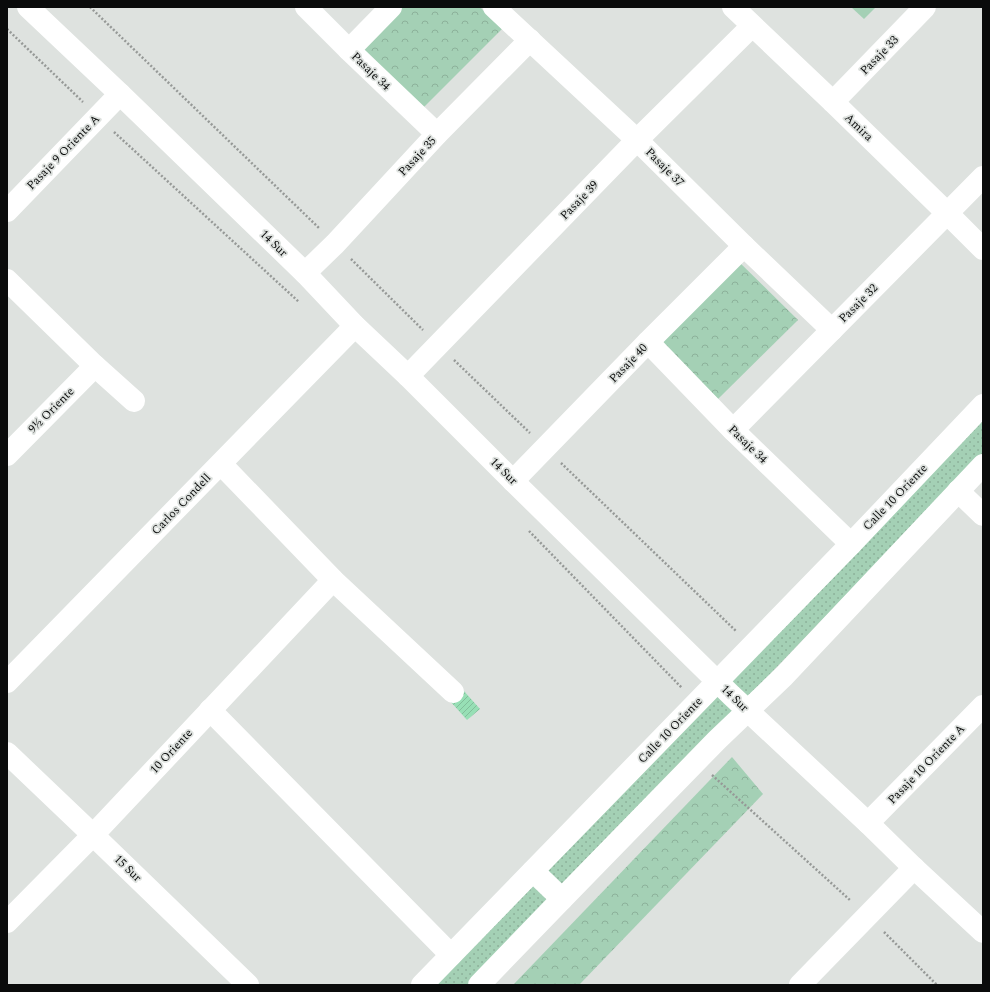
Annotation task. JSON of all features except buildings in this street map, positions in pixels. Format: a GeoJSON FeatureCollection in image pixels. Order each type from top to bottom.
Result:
{"type":"FeatureCollection","features":[{"type":"Feature","properties":{"kind":"street","name":"14 Sur"},"geometry":{"type":"LineString","coordinates":[[28,7],[305,273],[355,326],[408,376],[717,681],[983,932]]}},
{"type":"Feature","properties":{"kind":"street","name":"Pasaje 34"},"geometry":{"type":"LineString","coordinates":[[306,7],[437,134]]}},
{"type":"Feature","properties":{"kind":"street"},"geometry":{"type":"LineString","coordinates":[[349,50],[391,7]]}},
{"type":"Feature","properties":{"kind":"street","name":"Pasaje 37"},"geometry":{"type":"LineString","coordinates":[[494,7],[638,140],[744,246],[832,330]]}},
{"type":"Feature","properties":{"kind":"street","name":"Amira"},"geometry":{"type":"LineString","coordinates":[[733,7],[833,102],[983,249]]}},
{"type":"Feature","properties":{"kind":"street","name":"Pasaje 33"},"geometry":{"type":"LineString","coordinates":[[833,102],[925,7]]}},
{"type":"Feature","properties":{"kind":"street","name":"Pasaje 39"},"geometry":{"type":"LineString","coordinates":[[408,376],[439,346],[638,140],[752,26]]}},
{"type":"Feature","properties":{"kind":"street","name":"Pasaje 35"},"geometry":{"type":"LineString","coordinates":[[305,273],[335,244],[437,134],[530,40]]}},
{"type":"Feature","properties":{"kind":"street","name":"Pasaje 9 Oriente A"},"geometry":{"type":"LineString","coordinates":[[7,211],[120,94]]}},
{"type":"Feature","properties":{"kind":"street","name":"Pasaje 32"},"geometry":{"type":"LineString","coordinates":[[733,430],[983,177]]}},
{"type":"Feature","properties":{"kind":"street","name":"Pasaje 40"},"geometry":{"type":"LineString","coordinates":[[513,481],[744,246]]}},
{"type":"Feature","properties":{"kind":"street"},"geometry":{"type":"LineString","coordinates":[[7,280],[134,401]]}},
{"type":"Feature","properties":{"kind":"street","name":"Carlos Condell"},"geometry":{"type":"LineString","coordinates":[[7,682],[355,326]]}},
{"type":"Feature","properties":{"kind":"street","name":"Pasaje 34"},"geometry":{"type":"LineString","coordinates":[[648,342],[733,430],[851,544]]}},
{"type":"Feature","properties":{"kind":"street","name":"9½ Oriente"},"geometry":{"type":"LineString","coordinates":[[7,455],[96,366]]}},
{"type":"Feature","properties":{"kind":"street","name":"Calle 10 Oriente"},"geometry":{"type":"LineString","coordinates":[[422,985],[851,544],[983,405]]}},
{"type":"Feature","properties":{"kind":"street"},"geometry":{"type":"LineString","coordinates":[[221,464],[333,580],[453,692]]}},
{"type":"Feature","properties":{"kind":"street"},"geometry":{"type":"LineString","coordinates":[[487,982],[562,899],[697,761],[784,676],[983,465]]}},
{"type":"Feature","properties":{"kind":"street"},"geometry":{"type":"LineString","coordinates":[[958,491],[983,515]]}},
{"type":"Feature","properties":{"kind":"street","name":"10 Oriente"},"geometry":{"type":"LineString","coordinates":[[7,922],[93,835],[333,580]]}},
{"type":"Feature","properties":{"kind":"street","name":"Pasaje 10 Oriente A"},"geometry":{"type":"LineString","coordinates":[[868,823],[983,706]]}},
{"type":"Feature","properties":{"kind":"street"},"geometry":{"type":"LineString","coordinates":[[210,710],[451,955]]}},
{"type":"Feature","properties":{"kind":"street","name":"15 Sur"},"geometry":{"type":"LineString","coordinates":[[7,753],[248,985]]}},
{"type":"Feature","properties":{"kind":"street"},"geometry":{"type":"LineString","coordinates":[[800,985],[914,868]]}},
{"type":"Feature","properties":{"kind":"street"},"geometry":{"type":"LineString","coordinates":[[533,871],[562,899]]}},
{"type":"Feature","properties":{"kind":"path"},"geometry":{"type":"LineString","coordinates":[[90,7],[740,636]]}},
{"type":"Feature","properties":{"kind":"path"},"geometry":{"type":"LineString","coordinates":[[697,761],[868,916],[937,985]]}},
{"type":"Feature","properties":{"kind":"green space"},"geometry":{"type":"Polygon","coordinates":[[[394,7],[480,7],[502,29],[422,109],[357,44],[394,7]]]}},
{"type":"Feature","properties":{"kind":"green space"},"geometry":{"type":"Polygon","coordinates":[[[851,7],[876,7],[864,19],[851,7]]]}},
{"type":"Feature","properties":{"kind":"green space"},"geometry":{"type":"Polygon","coordinates":[[[733,256],[798,320],[718,399],[653,335],[733,256]]]}},
{"type":"Feature","properties":{"kind":"green space"},"geometry":{"type":"Polygon","coordinates":[[[983,410],[983,453],[470,985],[432,985],[983,410]]]}},
{"type":"Feature","properties":{"kind":"green space"},"geometry":{"type":"Polygon","coordinates":[[[732,757],[763,794],[579,985],[513,985],[732,757]]]}}]}
